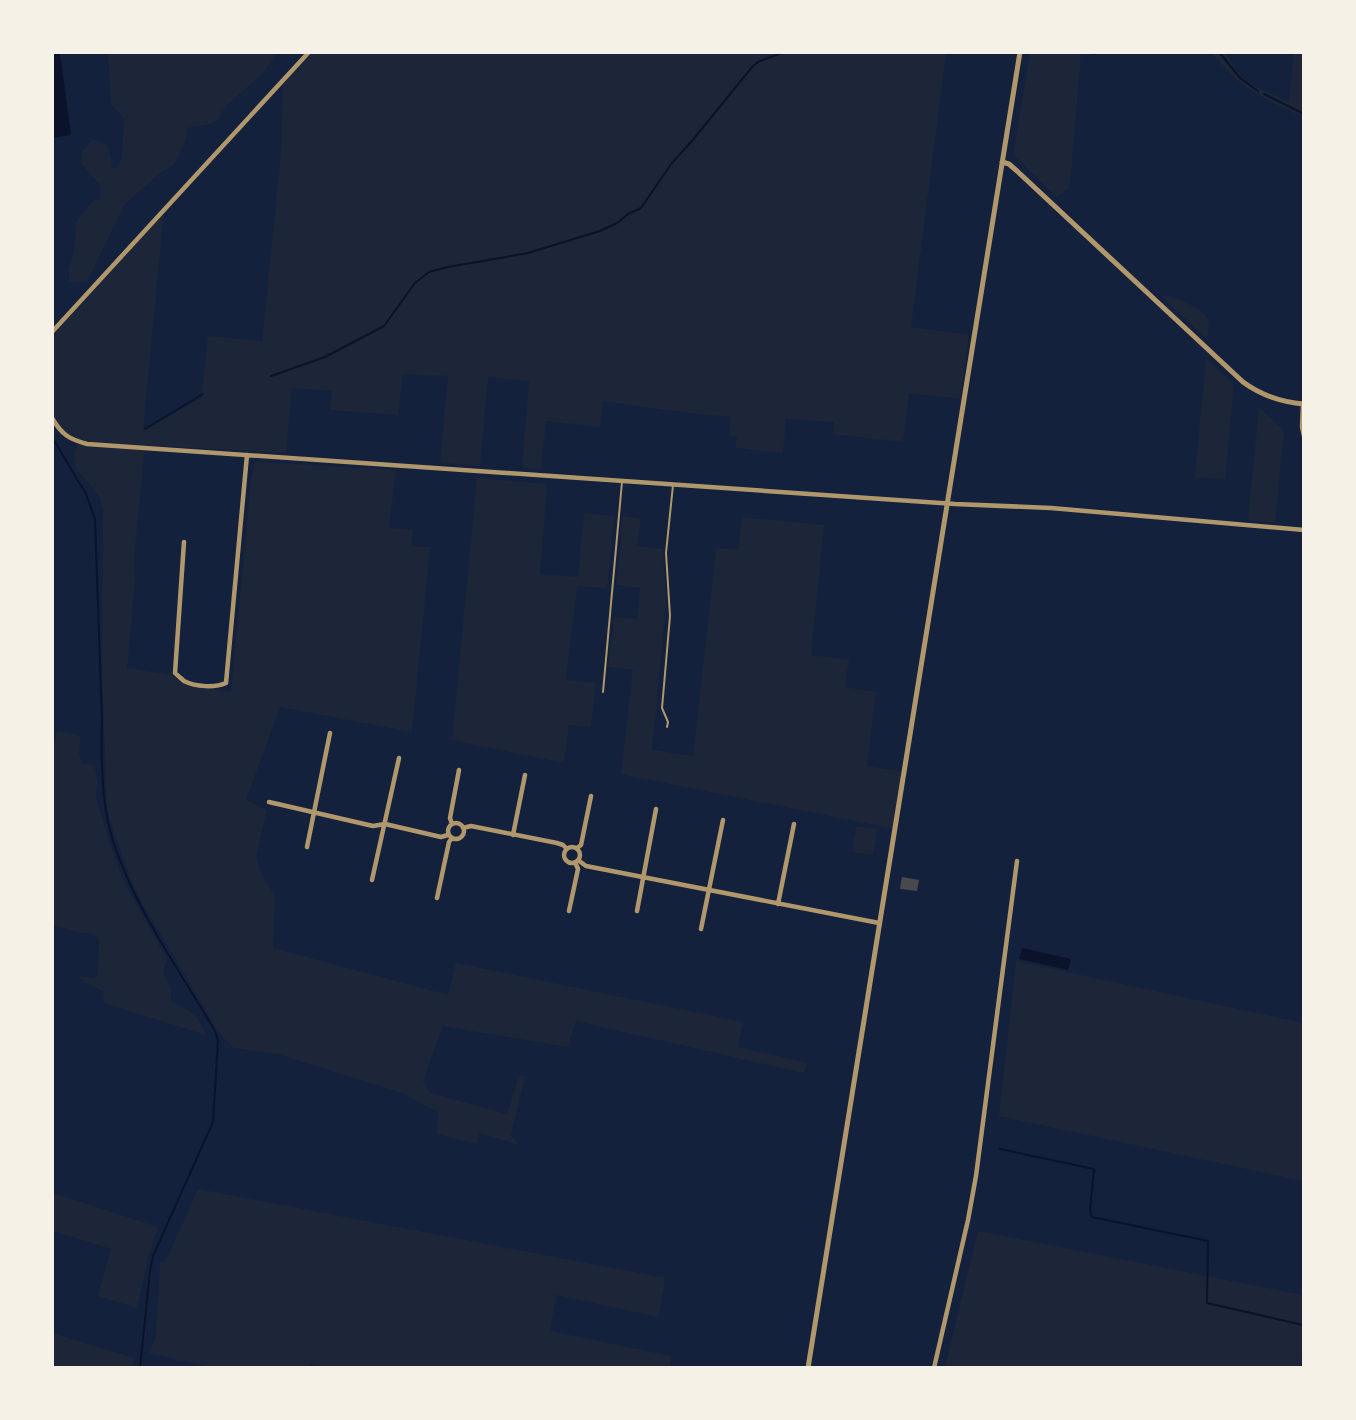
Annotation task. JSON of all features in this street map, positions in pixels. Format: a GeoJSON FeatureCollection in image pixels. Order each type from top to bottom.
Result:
{"type":"FeatureCollection","features":[{"type":"Feature","properties":{"kind":"street"},"geometry":{"type":"LineString","coordinates":[[52,332],[309,52]]}},
{"type":"Feature","properties":{"kind":"street"},"geometry":{"type":"LineString","coordinates":[[808,1367],[1020,52]]}},
{"type":"Feature","properties":{"kind":"street"},"geometry":{"type":"LineString","coordinates":[[1002,162],[1010,164],[1244,383],[1274,399],[1303,404],[1304,436]]}},
{"type":"Feature","properties":{"kind":"street"},"geometry":{"type":"LineString","coordinates":[[52,418],[58,429],[70,439],[87,444],[1051,508],[1304,530]]}},
{"type":"Feature","properties":{"kind":"street"},"geometry":{"type":"LineString","coordinates":[[184,542],[175,673],[184,681],[218,687],[226,683],[247,455]]}},
{"type":"Feature","properties":{"kind":"street"},"geometry":{"type":"LineString","coordinates":[[307,847],[330,733]]}},
{"type":"Feature","properties":{"kind":"street"},"geometry":{"type":"LineString","coordinates":[[372,880],[399,758]]}},
{"type":"Feature","properties":{"kind":"street"},"geometry":{"type":"LineString","coordinates":[[437,898],[449,842],[449,828],[452,824],[450,818],[459,770]]}},
{"type":"Feature","properties":{"kind":"street"},"geometry":{"type":"LineString","coordinates":[[513,835],[525,775]]}},
{"type":"Feature","properties":{"kind":"street"},"geometry":{"type":"LineString","coordinates":[[577,849],[581,845],[592,796]]}},
{"type":"Feature","properties":{"kind":"street"},"geometry":{"type":"LineString","coordinates":[[269,802],[373,826],[385,824],[454,839],[461,837],[463,828]]}},
{"type":"Feature","properties":{"kind":"street"},"geometry":{"type":"LineString","coordinates":[[636,911],[656,808]]}},
{"type":"Feature","properties":{"kind":"street"},"geometry":{"type":"LineString","coordinates":[[702,929],[723,820]]}},
{"type":"Feature","properties":{"kind":"street"},"geometry":{"type":"LineString","coordinates":[[452,824],[557,843],[567,849]]}},
{"type":"Feature","properties":{"kind":"street"},"geometry":{"type":"LineString","coordinates":[[778,904],[794,824]]}},
{"type":"Feature","properties":{"kind":"street"},"geometry":{"type":"LineString","coordinates":[[567,849],[577,849],[580,855],[576,861],[571,863],[566,860],[564,854],[567,849]]}},
{"type":"Feature","properties":{"kind":"street"},"geometry":{"type":"LineString","coordinates":[[576,861],[586,866],[879,923]]}},
{"type":"Feature","properties":{"kind":"street"},"geometry":{"type":"LineString","coordinates":[[569,911],[578,869],[576,861]]}},
{"type":"Feature","properties":{"kind":"street"},"geometry":{"type":"LineString","coordinates":[[934,1367],[976,1177],[1017,861]]}},
{"type":"Feature","properties":{"kind":"lane"},"geometry":{"type":"LineString","coordinates":[[603,692],[622,481]]}},
{"type":"Feature","properties":{"kind":"lane"},"geometry":{"type":"LineString","coordinates":[[667,727],[668,722],[662,708],[670,616],[666,554],[673,484]]}},
{"type":"Feature","properties":{"kind":"shaded area"},"geometry":{"type":"Polygon","coordinates":[[[53,52],[60,53],[71,135],[53,138],[53,52]]]}},
{"type":"Feature","properties":{"kind":"shaded area"},"geometry":{"type":"Polygon","coordinates":[[[108,53],[277,53],[262,74],[226,106],[217,121],[187,128],[186,140],[174,164],[124,205],[87,282],[69,282],[76,222],[93,201],[100,199],[100,185],[81,163],[82,151],[93,139],[107,145],[111,166],[115,169],[122,158],[124,119],[111,103],[108,53]]]}},
{"type":"Feature","properties":{"kind":"shaded area"},"geometry":{"type":"Polygon","coordinates":[[[303,53],[946,53],[911,327],[969,335],[960,399],[909,393],[903,442],[833,434],[834,422],[786,419],[783,453],[736,448],[737,436],[729,436],[731,417],[603,401],[600,427],[546,421],[541,469],[522,468],[529,381],[488,377],[480,466],[440,462],[448,376],[403,374],[398,415],[330,410],[332,391],[292,388],[286,453],[145,445],[127,668],[172,675],[185,684],[231,692],[251,480],[254,464],[257,462],[396,470],[389,528],[413,530],[411,546],[430,547],[412,732],[280,707],[246,800],[267,810],[256,857],[261,873],[275,896],[273,948],[448,995],[456,963],[743,1022],[738,1047],[807,1063],[804,1073],[576,1021],[568,1047],[443,1026],[423,1081],[430,1093],[507,1114],[519,1075],[525,1077],[511,1135],[519,1145],[479,1133],[477,1144],[437,1134],[438,1112],[402,1093],[278,1054],[234,1048],[220,1034],[130,878],[107,810],[102,671],[103,509],[99,496],[76,468],[74,453],[80,442],[70,439],[53,418],[52,332],[164,210],[143,431],[201,398],[208,336],[262,341],[281,153],[283,82],[305,57],[303,53]]]}},
{"type":"Feature","properties":{"kind":"shaded area"},"geometry":{"type":"Polygon","coordinates":[[[1030,53],[1081,53],[1070,184],[1068,189],[1057,197],[1013,155],[1030,53]]]}},
{"type":"Feature","properties":{"kind":"shaded area"},"geometry":{"type":"Polygon","coordinates":[[[1212,53],[1225,53],[1237,72],[1247,81],[1289,102],[1294,53],[1303,53],[1303,117],[1247,87],[1212,53]]]}},
{"type":"Feature","properties":{"kind":"shaded area"},"geometry":{"type":"Polygon","coordinates":[[[1167,295],[1190,304],[1205,315],[1209,325],[1207,338],[1162,297],[1167,295]]]}},
{"type":"Feature","properties":{"kind":"shaded area"},"geometry":{"type":"Polygon","coordinates":[[[1206,358],[1234,385],[1225,479],[1195,477],[1206,358]]]}},
{"type":"Feature","properties":{"kind":"shaded area"},"geometry":{"type":"Polygon","coordinates":[[[1259,407],[1284,431],[1275,523],[1248,520],[1259,407]]]}},
{"type":"Feature","properties":{"kind":"shaded area"},"geometry":{"type":"Polygon","coordinates":[[[477,478],[547,484],[540,574],[578,577],[584,513],[614,516],[607,588],[577,586],[566,680],[596,683],[591,727],[569,725],[564,763],[452,740],[477,478]]]}},
{"type":"Feature","properties":{"kind":"shaded area"},"geometry":{"type":"Polygon","coordinates":[[[623,516],[641,519],[637,546],[663,549],[666,602],[652,750],[693,756],[716,548],[738,550],[742,517],[824,525],[811,655],[849,660],[845,687],[876,692],[867,766],[903,774],[895,829],[621,774],[633,670],[608,667],[614,617],[637,619],[640,588],[616,585],[623,516]]]}},
{"type":"Feature","properties":{"kind":"shaded area"},"geometry":{"type":"Polygon","coordinates":[[[57,731],[80,736],[79,753],[82,763],[95,766],[98,788],[95,794],[111,847],[124,882],[167,959],[163,973],[171,989],[171,1001],[193,1014],[206,1035],[104,1003],[103,991],[80,980],[80,976],[93,978],[98,975],[99,938],[91,933],[53,925],[52,755],[57,731]]]}},
{"type":"Feature","properties":{"kind":"shaded area"},"geometry":{"type":"Polygon","coordinates":[[[856,826],[877,829],[873,855],[852,852],[856,826]]]}},
{"type":"Feature","properties":{"kind":"shaded area"},"geometry":{"type":"Polygon","coordinates":[[[1022,948],[1071,959],[1068,970],[1019,959],[1022,948]]]}},
{"type":"Feature","properties":{"kind":"shaded area"},"geometry":{"type":"Polygon","coordinates":[[[1016,961],[1303,1023],[1303,1181],[999,1116],[1016,961]]]}},
{"type":"Feature","properties":{"kind":"shaded area"},"geometry":{"type":"Polygon","coordinates":[[[198,1189],[665,1278],[659,1317],[556,1295],[550,1331],[671,1356],[670,1367],[328,1368],[310,1364],[310,1368],[210,1367],[149,1353],[156,1336],[160,1262],[165,1263],[198,1189]]]}},
{"type":"Feature","properties":{"kind":"shaded area"},"geometry":{"type":"Polygon","coordinates":[[[53,1193],[158,1227],[137,1308],[98,1296],[111,1249],[53,1231],[53,1193]]]}},
{"type":"Feature","properties":{"kind":"shaded area"},"geometry":{"type":"Polygon","coordinates":[[[978,1231],[1303,1295],[1304,1337],[1300,1367],[945,1367],[978,1231]]]}},
{"type":"Feature","properties":{"kind":"shaded area"},"geometry":{"type":"Polygon","coordinates":[[[52,1333],[134,1358],[133,1367],[53,1367],[52,1333]]]}},
{"type":"Feature","properties":{"kind":"building"},"geometry":{"type":"Polygon","coordinates":[[[902,877],[919,880],[917,891],[900,889],[902,877]]]}},
{"type":"Feature","properties":{"kind":"waterway"},"geometry":{"type":"LineString","coordinates":[[271,376],[325,357],[384,326],[415,283],[429,272],[528,253],[600,231],[641,208],[671,164],[753,66],[784,52]]}},
{"type":"Feature","properties":{"kind":"waterway"},"geometry":{"type":"LineString","coordinates":[[1094,54],[1099,52]]}},
{"type":"Feature","properties":{"kind":"waterway"},"geometry":{"type":"LineString","coordinates":[[1219,52],[1240,78],[1258,91]]}},
{"type":"Feature","properties":{"kind":"waterway"},"geometry":{"type":"LineString","coordinates":[[1264,94],[1304,114]]}},
{"type":"Feature","properties":{"kind":"waterway"},"geometry":{"type":"LineString","coordinates":[[145,429],[203,394]]}},
{"type":"Feature","properties":{"kind":"waterway"},"geometry":{"type":"LineString","coordinates":[[52,437],[86,494],[95,519],[102,771],[108,822],[116,849],[139,903],[215,1031],[218,1041],[213,1122],[153,1256],[140,1368]]}},
{"type":"Feature","properties":{"kind":"waterway"},"geometry":{"type":"LineString","coordinates":[[1000,1149],[1094,1169],[1090,1210],[1092,1217],[1208,1241],[1207,1303],[1303,1325]]}}]}
